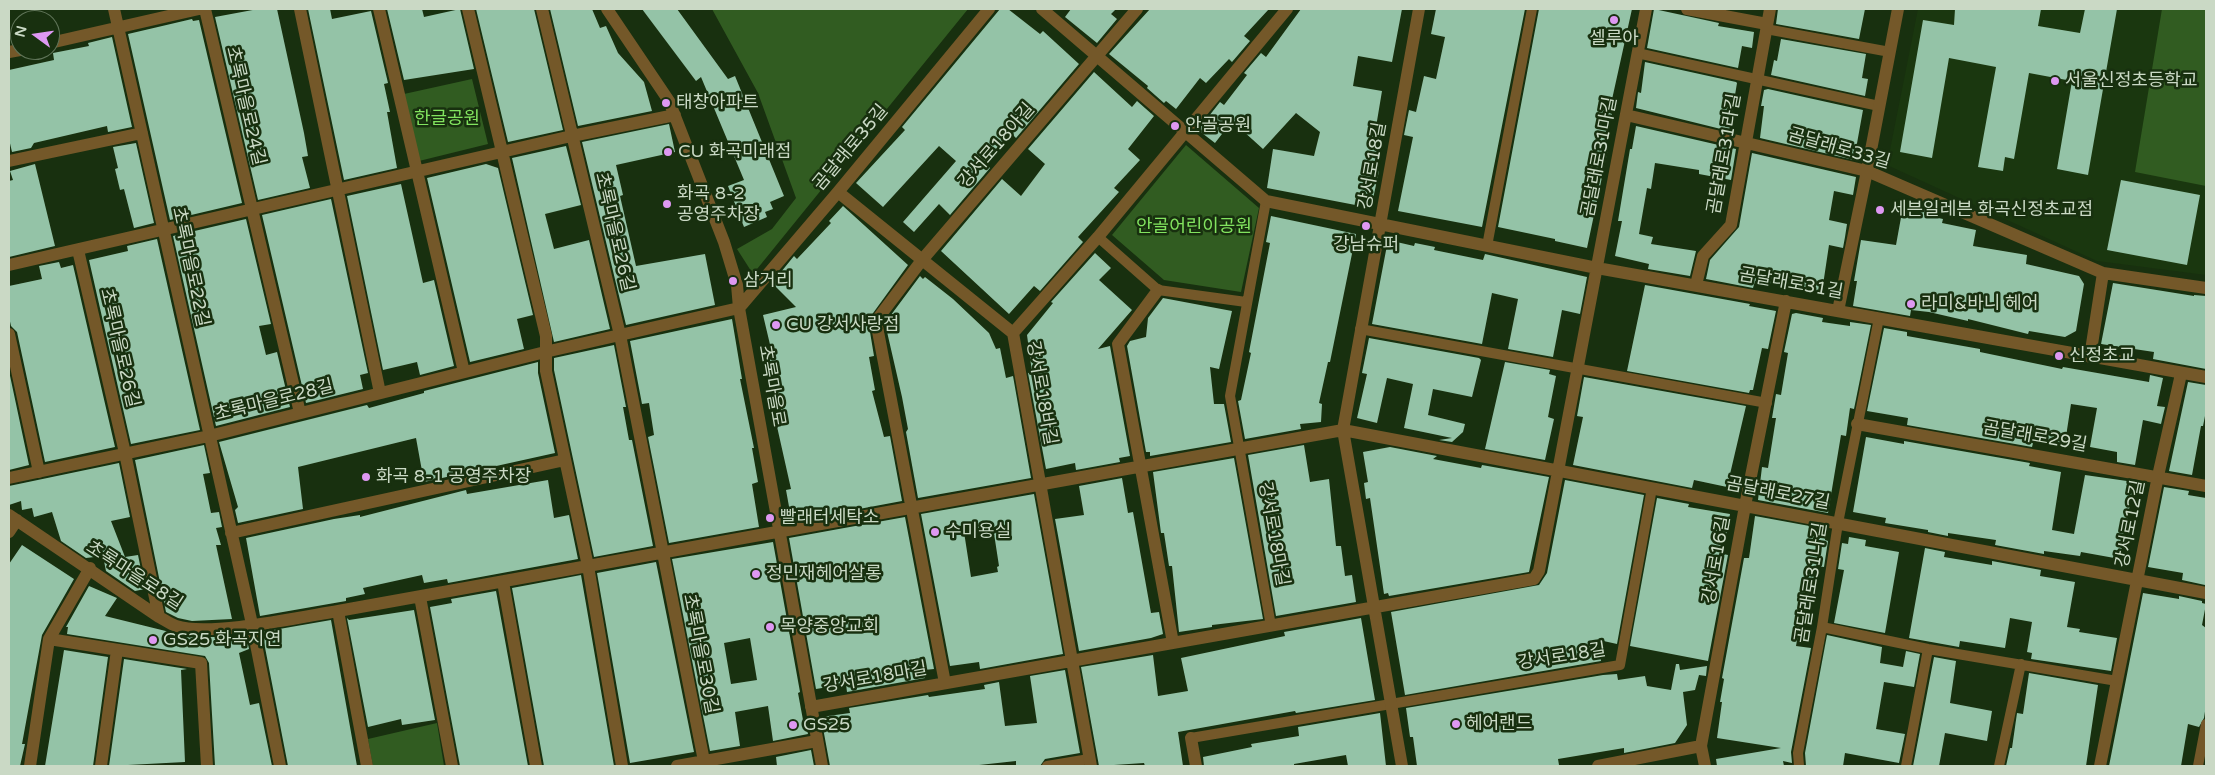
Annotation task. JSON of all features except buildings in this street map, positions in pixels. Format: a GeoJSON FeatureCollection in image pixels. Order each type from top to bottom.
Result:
{"type":"FeatureCollection","features":[{"type":"Feature","properties":{"kind":"street","name":"초록마을로22길"},"geometry":{"type":"LineString","coordinates":[[114,9],[252,624],[280,766]]}},
{"type":"Feature","properties":{"kind":"street"},"geometry":{"type":"LineString","coordinates":[[60,41],[200,9]]}},
{"type":"Feature","properties":{"kind":"street","name":"초록마을로24길"},"geometry":{"type":"LineString","coordinates":[[205,9],[251,210]]}},
{"type":"Feature","properties":{"kind":"street"},"geometry":{"type":"LineString","coordinates":[[300,9],[336,190],[380,393]]}},
{"type":"Feature","properties":{"kind":"street"},"geometry":{"type":"LineString","coordinates":[[379,9],[464,372]]}},
{"type":"Feature","properties":{"kind":"street"},"geometry":{"type":"LineString","coordinates":[[468,9],[546,336],[546,371],[588,566],[622,766]]}},
{"type":"Feature","properties":{"kind":"street"},"geometry":{"type":"LineString","coordinates":[[542,9],[574,136]]}},
{"type":"Feature","properties":{"kind":"street","name":"초록마을로"},"geometry":{"type":"LineString","coordinates":[[607,9],[670,101],[724,242],[737,286],[739,308],[822,766]]}},
{"type":"Feature","properties":{"kind":"street","name":"곰달래로35길"},"geometry":{"type":"LineString","coordinates":[[739,308],[838,192],[989,9]]}},
{"type":"Feature","properties":{"kind":"street"},"geometry":{"type":"LineString","coordinates":[[1042,9],[1186,130],[1266,201],[1380,225]]}},
{"type":"Feature","properties":{"kind":"street","name":"강서로18아길"},"geometry":{"type":"LineString","coordinates":[[922,260],[1137,9]]}},
{"type":"Feature","properties":{"kind":"street"},"geometry":{"type":"LineString","coordinates":[[1013,333],[1098,237],[1287,9]]}},
{"type":"Feature","properties":{"kind":"street","name":"강서로18길"},"geometry":{"type":"LineString","coordinates":[[1402,766],[1343,430],[1420,9]]}},
{"type":"Feature","properties":{"kind":"street","name":"곰달래로31마길"},"geometry":{"type":"LineString","coordinates":[[1597,268],[1646,9]]}},
{"type":"Feature","properties":{"kind":"street"},"geometry":{"type":"LineString","coordinates":[[1687,9],[1766,26]]}},
{"type":"Feature","properties":{"kind":"street","name":"곰달래로31라길"},"geometry":{"type":"LineString","coordinates":[[1696,285],[1704,256],[1731,225],[1770,9]]}},
{"type":"Feature","properties":{"kind":"street"},"geometry":{"type":"LineString","coordinates":[[1838,311],[1898,9]]}},
{"type":"Feature","properties":{"kind":"street"},"geometry":{"type":"LineString","coordinates":[[9,265],[501,152],[675,115]]}},
{"type":"Feature","properties":{"kind":"street","name":"곰달래로33길"},"geometry":{"type":"LineString","coordinates":[[1626,115],[1867,171],[2103,273],[2206,288]]}},
{"type":"Feature","properties":{"kind":"street"},"geometry":{"type":"LineString","coordinates":[[9,162],[142,133]]}},
{"type":"Feature","properties":{"kind":"street","name":"초록마을로26길"},"geometry":{"type":"LineString","coordinates":[[574,136],[620,335]]}},
{"type":"Feature","properties":{"kind":"street","name":"강서로18바길"},"geometry":{"type":"LineString","coordinates":[[838,192],[1013,333],[1040,485]]}},
{"type":"Feature","properties":{"kind":"street"},"geometry":{"type":"LineString","coordinates":[[251,210],[300,413]]}},
{"type":"Feature","properties":{"kind":"street","name":"곰달래로31길"},"geometry":{"type":"LineString","coordinates":[[1380,225],[1597,268],[2206,377]]}},
{"type":"Feature","properties":{"kind":"street","name":"초록마을로26길"},"geometry":{"type":"LineString","coordinates":[[78,250],[126,453],[159,617]]}},
{"type":"Feature","properties":{"kind":"street"},"geometry":{"type":"LineString","coordinates":[[910,508],[876,321],[922,260]]}},
{"type":"Feature","properties":{"kind":"street"},"geometry":{"type":"LineString","coordinates":[[1373,607],[1534,579],[1539,571],[1597,268]]}},
{"type":"Feature","properties":{"kind":"street"},"geometry":{"type":"LineString","coordinates":[[2090,356],[2103,273]]}},
{"type":"Feature","properties":{"kind":"street"},"geometry":{"type":"LineString","coordinates":[[1158,290],[1118,344],[1142,466],[1173,643]]}},
{"type":"Feature","properties":{"kind":"street","name":"강서로16길"},"geometry":{"type":"LineString","coordinates":[[1705,766],[1701,746],[1745,506],[1786,301]]}},
{"type":"Feature","properties":{"kind":"street","name":"초록마을로28길"},"geometry":{"type":"LineString","coordinates":[[9,478],[209,436],[545,352],[739,308]]}},
{"type":"Feature","properties":{"kind":"street"},"geometry":{"type":"LineString","coordinates":[[9,334],[39,472]]}},
{"type":"Feature","properties":{"kind":"street"},"geometry":{"type":"LineString","coordinates":[[620,335],[662,553]]}},
{"type":"Feature","properties":{"kind":"street","name":"강서로12길"},"geometry":{"type":"LineString","coordinates":[[2100,766],[2158,476],[2181,374]]}},
{"type":"Feature","properties":{"kind":"street","name":"곰달래로29길"},"geometry":{"type":"LineString","coordinates":[[1857,424],[2206,486]]}},
{"type":"Feature","properties":{"kind":"street"},"geometry":{"type":"LineString","coordinates":[[252,624],[503,582],[1343,430]]}},
{"type":"Feature","properties":{"kind":"street","name":"곰달래로27길"},"geometry":{"type":"LineString","coordinates":[[1343,430],[2206,593]]}},
{"type":"Feature","properties":{"kind":"street"},"geometry":{"type":"LineString","coordinates":[[231,533],[565,460]]}},
{"type":"Feature","properties":{"kind":"street"},"geometry":{"type":"LineString","coordinates":[[1040,485],[1090,762]]}},
{"type":"Feature","properties":{"kind":"street","name":"강서로18마길"},"geometry":{"type":"LineString","coordinates":[[910,508],[945,683]]}},
{"type":"Feature","properties":{"kind":"street"},"geometry":{"type":"LineString","coordinates":[[9,532],[13,518]]}},
{"type":"Feature","properties":{"kind":"street","name":"초록마을로8길"},"geometry":{"type":"LineString","coordinates":[[13,518],[90,568],[159,617],[177,626],[203,629],[252,624]]}},
{"type":"Feature","properties":{"kind":"street","name":"초록마을로30길"},"geometry":{"type":"LineString","coordinates":[[662,553],[704,764]]}},
{"type":"Feature","properties":{"kind":"street"},"geometry":{"type":"LineString","coordinates":[[30,766],[49,639],[90,568]]}},
{"type":"Feature","properties":{"kind":"street"},"geometry":{"type":"LineString","coordinates":[[503,582],[536,766]]}},
{"type":"Feature","properties":{"kind":"street"},"geometry":{"type":"LineString","coordinates":[[420,596],[452,766]]}},
{"type":"Feature","properties":{"kind":"street","name":"강서로18마길"},"geometry":{"type":"LineString","coordinates":[[811,707],[1373,607]]}},
{"type":"Feature","properties":{"kind":"street"},"geometry":{"type":"LineString","coordinates":[[338,611],[367,766]]}},
{"type":"Feature","properties":{"kind":"street"},"geometry":{"type":"LineString","coordinates":[[49,639],[200,664],[207,766]]}},
{"type":"Feature","properties":{"kind":"street"},"geometry":{"type":"LineString","coordinates":[[101,766],[117,650]]}},
{"type":"Feature","properties":{"kind":"street"},"geometry":{"type":"LineString","coordinates":[[1191,738],[1196,766]]}},
{"type":"Feature","properties":{"kind":"street"},"geometry":{"type":"LineString","coordinates":[[677,766],[704,764],[817,741]]}},
{"type":"Feature","properties":{"kind":"street"},"geometry":{"type":"LineString","coordinates":[[1598,766],[1701,746]]}},
{"type":"Feature","properties":{"kind":"lane"},"geometry":{"type":"LineString","coordinates":[[1487,246],[1532,9]]}},
{"type":"Feature","properties":{"kind":"lane"},"geometry":{"type":"LineString","coordinates":[[1766,26],[1890,52]]}},
{"type":"Feature","properties":{"kind":"lane"},"geometry":{"type":"LineString","coordinates":[[1637,53],[1756,79]]}},
{"type":"Feature","properties":{"kind":"lane","name":"곰달래로31라길"},"geometry":{"type":"LineString","coordinates":[[1756,79],[1879,106]]}},
{"type":"Feature","properties":{"kind":"lane"},"geometry":{"type":"LineString","coordinates":[[1240,448],[1230,396],[1266,201]]}},
{"type":"Feature","properties":{"kind":"lane"},"geometry":{"type":"LineString","coordinates":[[1098,237],[1158,290],[1246,302]]}},
{"type":"Feature","properties":{"kind":"lane","name":"곰달래로31나길"},"geometry":{"type":"LineString","coordinates":[[1799,766],[1798,753],[1822,627],[1838,523],[1879,318]]}},
{"type":"Feature","properties":{"kind":"lane"},"geometry":{"type":"LineString","coordinates":[[1360,329],[1767,402]]}},
{"type":"Feature","properties":{"kind":"lane","name":"강서로18마길"},"geometry":{"type":"LineString","coordinates":[[1240,448],[1271,626]]}},
{"type":"Feature","properties":{"kind":"lane","name":"강서로18길"},"geometry":{"type":"LineString","coordinates":[[1191,738],[1620,665],[1652,488]]}},
{"type":"Feature","properties":{"kind":"lane"},"geometry":{"type":"LineString","coordinates":[[1822,627],[1928,649],[2117,681]]}},
{"type":"Feature","properties":{"kind":"lane"},"geometry":{"type":"LineString","coordinates":[[1906,766],[1928,649]]}},
{"type":"Feature","properties":{"kind":"lane"},"geometry":{"type":"LineString","coordinates":[[1999,766],[2021,664]]}},
{"type":"Feature","properties":{"kind":"lane"},"geometry":{"type":"LineString","coordinates":[[2198,766],[2206,724]]}},
{"type":"Feature","properties":{"kind":"lane"},"geometry":{"type":"LineString","coordinates":[[1048,766],[1090,762]]}},
{"type":"Feature","properties":{"kind":"shaded area","name":"서울신정초등학교"},"geometry":{"type":"Polygon","coordinates":[[[1918,9],[2206,9],[2206,275],[2097,261],[1887,165],[1918,9]]]}},
{"type":"Feature","properties":{"kind":"green space"},"geometry":{"type":"Polygon","coordinates":[[[712,9],[968,9],[753,274],[737,249],[772,229],[796,198],[758,93],[712,9]]]}},
{"type":"Feature","properties":{"kind":"green space"},"geometry":{"type":"Polygon","coordinates":[[[2162,9],[2206,9],[2206,186],[2135,172],[2162,9]]]}},
{"type":"Feature","properties":{"kind":"green space","name":"한글공원"},"geometry":{"type":"Polygon","coordinates":[[[472,79],[488,144],[419,161],[404,94],[472,79]]]}},
{"type":"Feature","properties":{"kind":"green space","name":"안골어린이공원"},"geometry":{"type":"Polygon","coordinates":[[[1186,145],[1259,208],[1241,292],[1164,280],[1112,235],[1186,145]]]}},
{"type":"Feature","properties":{"kind":"green space"},"geometry":{"type":"Polygon","coordinates":[[[437,723],[444,766],[373,766],[368,739],[437,723]]]}},
{"type":"Feature","properties":{"kind":"place","name":"셀루아"},"geometry":{"type":"Point","coordinates":[1614,20]}},
{"type":"Feature","properties":{"kind":"place","name":"서울신정초등학교"},"geometry":{"type":"Point","coordinates":[2055,81]}},
{"type":"Feature","properties":{"kind":"place","name":"태창아파트"},"geometry":{"type":"Point","coordinates":[666,103]}},
{"type":"Feature","properties":{"kind":"place","name":"안골공원"},"geometry":{"type":"Point","coordinates":[1175,126]}},
{"type":"Feature","properties":{"kind":"place","name":"CU 화곡미래점"},"geometry":{"type":"Point","coordinates":[668,152]}},
{"type":"Feature","properties":{"kind":"place","name":"화곡 8-2 공영주차장"},"geometry":{"type":"Point","coordinates":[667,204]}},
{"type":"Feature","properties":{"kind":"place","name":"세븐일레븐 화곡신정초교점"},"geometry":{"type":"Point","coordinates":[1880,210]}},
{"type":"Feature","properties":{"kind":"place","name":"강남슈퍼"},"geometry":{"type":"Point","coordinates":[1366,226]}},
{"type":"Feature","properties":{"kind":"place","name":"삼거리"},"geometry":{"type":"Point","coordinates":[733,281]}},
{"type":"Feature","properties":{"kind":"place","name":"라미&바니 헤어"},"geometry":{"type":"Point","coordinates":[1911,304]}},
{"type":"Feature","properties":{"kind":"place","name":"CU 강서사랑점"},"geometry":{"type":"Point","coordinates":[776,325]}},
{"type":"Feature","properties":{"kind":"place","name":"신정초교"},"geometry":{"type":"Point","coordinates":[2059,356]}},
{"type":"Feature","properties":{"kind":"place","name":"화곡 8-1 공영주차장"},"geometry":{"type":"Point","coordinates":[366,477]}},
{"type":"Feature","properties":{"kind":"place","name":"빨래터세탁소"},"geometry":{"type":"Point","coordinates":[770,518]}},
{"type":"Feature","properties":{"kind":"place","name":"수미용실"},"geometry":{"type":"Point","coordinates":[935,532]}},
{"type":"Feature","properties":{"kind":"place","name":"정민재헤어살롱"},"geometry":{"type":"Point","coordinates":[756,574]}},
{"type":"Feature","properties":{"kind":"place","name":"목양중앙교회"},"geometry":{"type":"Point","coordinates":[770,627]}},
{"type":"Feature","properties":{"kind":"place","name":"GS25 화곡지연"},"geometry":{"type":"Point","coordinates":[153,640]}},
{"type":"Feature","properties":{"kind":"place","name":"헤어랜드"},"geometry":{"type":"Point","coordinates":[1456,724]}},
{"type":"Feature","properties":{"kind":"place","name":"GS25"},"geometry":{"type":"Point","coordinates":[793,725]}}]}
